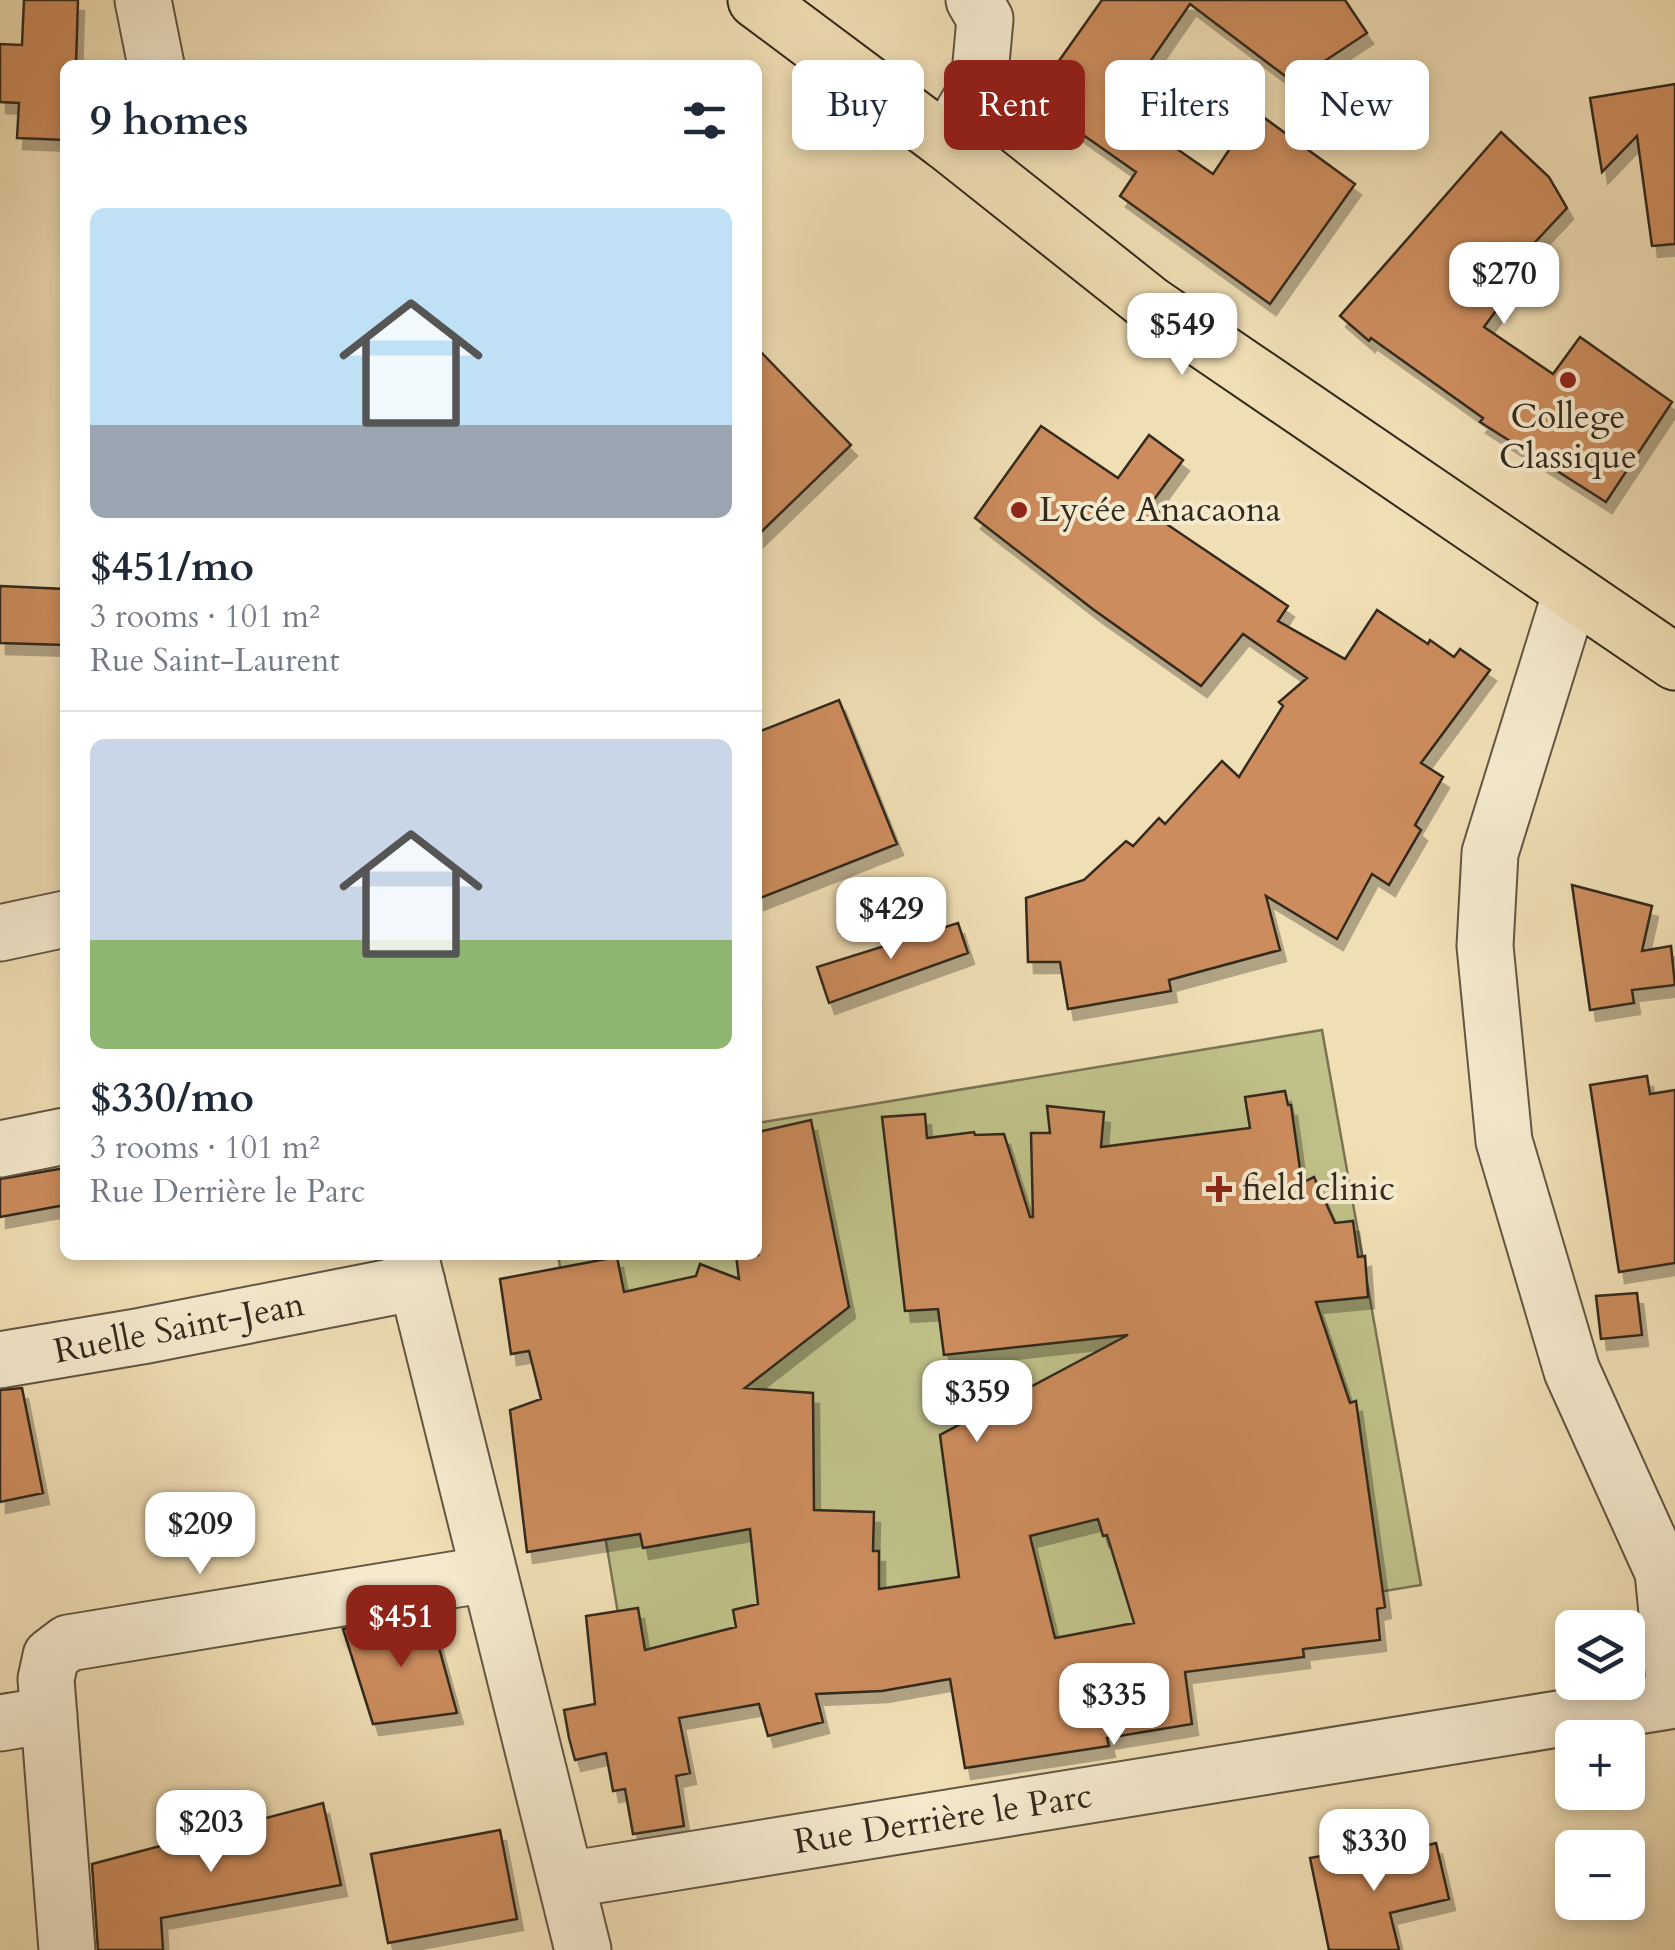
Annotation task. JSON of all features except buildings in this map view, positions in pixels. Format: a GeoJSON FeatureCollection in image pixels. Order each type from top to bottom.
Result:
{"type":"FeatureCollection","features":[{"type":"Feature","properties":{"kind":"main road"},"geometry":{"type":"LineString","coordinates":[[756,0],[944,141]]}},
{"type":"Feature","properties":{"kind":"main road"},"geometry":{"type":"LineString","coordinates":[[956,150],[1150,304],[1675,662]]}},
{"type":"Feature","properties":{"kind":"street"},"geometry":{"type":"LineString","coordinates":[[143,0],[155,60]]}},
{"type":"Feature","properties":{"kind":"street"},"geometry":{"type":"LineString","coordinates":[[974,0],[985,18],[981,60]]}},
{"type":"Feature","properties":{"kind":"street"},"geometry":{"type":"LineString","coordinates":[[1572,592],[1490,854],[1485,946],[1504,1141],[1572,1370],[1663,1572],[1675,1692]]}},
{"type":"Feature","properties":{"kind":"street"},"geometry":{"type":"LineString","coordinates":[[0,933],[60,921]]}},
{"type":"Feature","properties":{"kind":"street"},"geometry":{"type":"LineString","coordinates":[[0,1149],[60,1137]]}},
{"type":"Feature","properties":{"kind":"street"},"geometry":{"type":"LineString","coordinates":[[413,1268],[583,1950]]}},
{"type":"Feature","properties":{"kind":"street","name":"Ruelle Saint-Jean"},"geometry":{"type":"LineString","coordinates":[[0,1360],[142,1336],[413,1268]]}},
{"type":"Feature","properties":{"kind":"street"},"geometry":{"type":"LineString","coordinates":[[67,1950],[24,1719],[46,1680],[51,1656],[68,1643],[488,1574]]}},
{"type":"Feature","properties":{"kind":"street","name":"Rue Derrière le Parc"},"geometry":{"type":"LineString","coordinates":[[566,1880],[1675,1700]]}},
{"type":"Feature","properties":{"kind":"green space"},"geometry":{"type":"Polygon","coordinates":[[[1322,1030],[1421,1585],[635,1715],[559,1260],[762,1260],[762,1122],[1322,1030]]]}},
{"type":"Feature","properties":{"kind":"place","name":"College Classique"},"geometry":{"type":"Point","coordinates":[1568,380]}},
{"type":"Feature","properties":{"kind":"place","name":"Lycée Anacaona"},"geometry":{"type":"Point","coordinates":[1019,510]}},
{"type":"Feature","properties":{"kind":"place","name":"field clinic"},"geometry":{"type":"Point","coordinates":[1219,1189]}}]}
